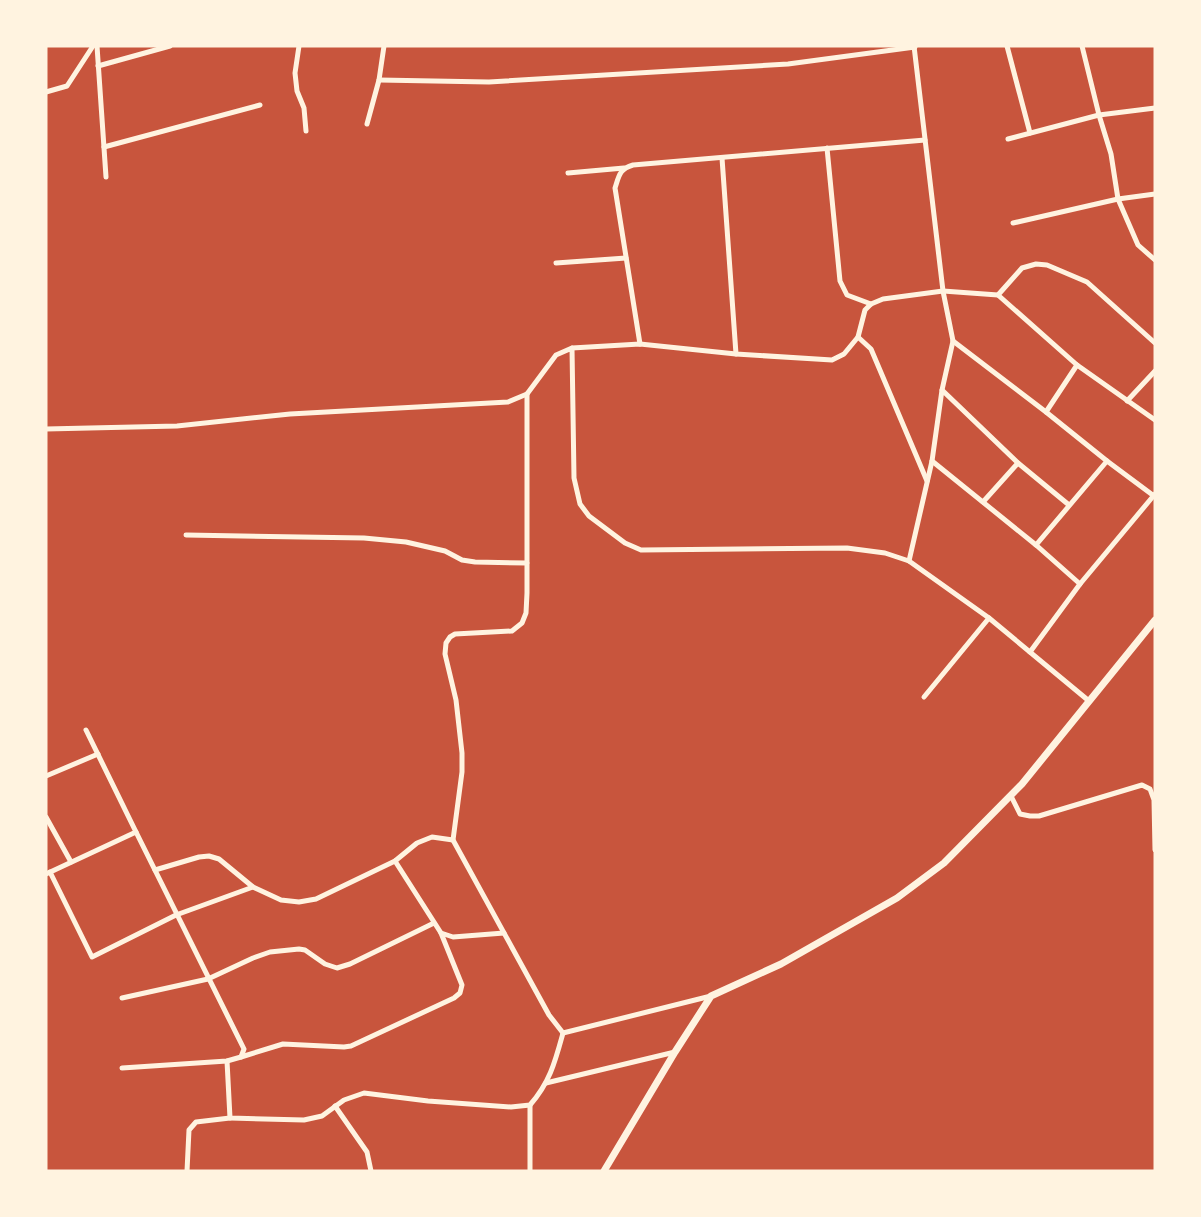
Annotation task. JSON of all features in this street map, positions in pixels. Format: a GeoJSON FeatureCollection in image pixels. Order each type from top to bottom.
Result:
{"type":"FeatureCollection","features":[{"type":"Feature","properties":{"kind":"street"},"geometry":{"type":"LineString","coordinates":[[46,92],[67,86],[93,46]]}},
{"type":"Feature","properties":{"kind":"street"},"geometry":{"type":"LineString","coordinates":[[97,46],[106,177]]}},
{"type":"Feature","properties":{"kind":"street"},"geometry":{"type":"LineString","coordinates":[[98,66],[170,46]]}},
{"type":"Feature","properties":{"kind":"street"},"geometry":{"type":"LineString","coordinates":[[299,46],[295,73],[297,91],[304,108],[306,131]]}},
{"type":"Feature","properties":{"kind":"street"},"geometry":{"type":"LineString","coordinates":[[367,124],[379,80],[384,46]]}},
{"type":"Feature","properties":{"kind":"street"},"geometry":{"type":"LineString","coordinates":[[1007,46],[1030,133]]}},
{"type":"Feature","properties":{"kind":"street"},"geometry":{"type":"LineString","coordinates":[[1082,46],[1111,154],[1118,199],[1138,245],[1155,260]]}},
{"type":"Feature","properties":{"kind":"street"},"geometry":{"type":"LineString","coordinates":[[379,80],[488,82],[788,64],[915,47],[943,291],[953,341],[942,390],[932,461],[909,561]]}},
{"type":"Feature","properties":{"kind":"street"},"geometry":{"type":"LineString","coordinates":[[104,147],[260,105]]}},
{"type":"Feature","properties":{"kind":"street"},"geometry":{"type":"LineString","coordinates":[[1008,139],[1099,115],[1155,108]]}},
{"type":"Feature","properties":{"kind":"street"},"geometry":{"type":"LineString","coordinates":[[568,173],[624,168],[632,165],[926,140]]}},
{"type":"Feature","properties":{"kind":"street"},"geometry":{"type":"LineString","coordinates":[[827,148],[840,281],[847,295],[871,304]]}},
{"type":"Feature","properties":{"kind":"street"},"geometry":{"type":"LineString","coordinates":[[722,158],[736,354]]}},
{"type":"Feature","properties":{"kind":"street"},"geometry":{"type":"LineString","coordinates":[[624,168],[615,188],[640,344]]}},
{"type":"Feature","properties":{"kind":"street"},"geometry":{"type":"LineString","coordinates":[[1013,223],[1118,199],[1155,194]]}},
{"type":"Feature","properties":{"kind":"street"},"geometry":{"type":"LineString","coordinates":[[556,263],[626,258]]}},
{"type":"Feature","properties":{"kind":"street"},"geometry":{"type":"LineString","coordinates":[[998,295],[1022,268],[1036,264],[1047,265],[1087,282],[1155,343]]}},
{"type":"Feature","properties":{"kind":"street"},"geometry":{"type":"LineString","coordinates":[[46,429],[177,426],[290,414],[508,402],[527,394],[556,355],[572,348],[640,344],[736,354],[832,360],[844,354],[858,337],[865,310],[871,304],[883,299],[943,291],[998,295],[1077,365],[1155,420]]}},
{"type":"Feature","properties":{"kind":"street"},"geometry":{"type":"LineString","coordinates":[[858,337],[871,349],[927,481]]}},
{"type":"Feature","properties":{"kind":"street"},"geometry":{"type":"LineString","coordinates":[[953,341],[1107,461],[1154,495],[1080,584],[1030,652]]}},
{"type":"Feature","properties":{"kind":"street"},"geometry":{"type":"LineString","coordinates":[[572,348],[574,478],[580,504],[589,516],[625,543],[641,550],[847,548],[884,553],[909,561],[989,618],[1089,702]]}},
{"type":"Feature","properties":{"kind":"street"},"geometry":{"type":"LineString","coordinates":[[1046,412],[1077,365]]}},
{"type":"Feature","properties":{"kind":"street"},"geometry":{"type":"LineString","coordinates":[[1127,401],[1155,371]]}},
{"type":"Feature","properties":{"kind":"street"},"geometry":{"type":"LineString","coordinates":[[942,390],[1018,463],[1069,505]]}},
{"type":"Feature","properties":{"kind":"street"},"geometry":{"type":"LineString","coordinates":[[527,394],[526,613],[522,624],[512,631],[455,634],[446,642],[445,654],[456,700],[462,753],[462,772],[453,840],[549,1015],[563,1033]]}},
{"type":"Feature","properties":{"kind":"street"},"geometry":{"type":"LineString","coordinates":[[932,461],[1036,545],[1080,584]]}},
{"type":"Feature","properties":{"kind":"street"},"geometry":{"type":"LineString","coordinates":[[1036,545],[1107,461]]}},
{"type":"Feature","properties":{"kind":"street"},"geometry":{"type":"LineString","coordinates":[[983,502],[1018,463]]}},
{"type":"Feature","properties":{"kind":"street"},"geometry":{"type":"LineString","coordinates":[[186,535],[364,538],[398,541],[437,548],[462,560],[527,563]]}},
{"type":"Feature","properties":{"kind":"street"},"geometry":{"type":"LineString","coordinates":[[924,697],[989,618]]}},
{"type":"Feature","properties":{"kind":"street"},"geometry":{"type":"LineString","coordinates":[[563,1033],[711,996],[781,964],[897,898],[944,863],[1022,784],[1155,620]]}},
{"type":"Feature","properties":{"kind":"street"},"geometry":{"type":"LineString","coordinates":[[86,730],[244,1049],[241,1057]]}},
{"type":"Feature","properties":{"kind":"street"},"geometry":{"type":"LineString","coordinates":[[46,776],[98,754]]}},
{"type":"Feature","properties":{"kind":"street"},"geometry":{"type":"LineString","coordinates":[[1010,796],[1020,814],[1039,816],[1142,785],[1150,789],[1154,800],[1155,850]]}},
{"type":"Feature","properties":{"kind":"street"},"geometry":{"type":"LineString","coordinates":[[46,817],[71,862]]}},
{"type":"Feature","properties":{"kind":"street"},"geometry":{"type":"LineString","coordinates":[[136,832],[48,873],[92,957],[176,914],[253,887]]}},
{"type":"Feature","properties":{"kind":"street"},"geometry":{"type":"LineString","coordinates":[[155,870],[199,857],[209,856],[219,859],[253,887],[281,900],[299,902],[316,899],[394,860],[417,843],[432,837],[453,840]]}},
{"type":"Feature","properties":{"kind":"street"},"geometry":{"type":"LineString","coordinates":[[122,1068],[227,1061],[283,1044],[351,1046],[454,998],[460,993],[462,985],[441,933],[394,860]]}},
{"type":"Feature","properties":{"kind":"street"},"geometry":{"type":"LineString","coordinates":[[122,998],[208,979],[253,958],[270,952],[291,949],[305,950],[326,964],[337,968],[350,964],[434,923]]}},
{"type":"Feature","properties":{"kind":"street"},"geometry":{"type":"LineString","coordinates":[[441,933],[453,937],[504,933]]}},
{"type":"Feature","properties":{"kind":"street"},"geometry":{"type":"LineString","coordinates":[[604,1171],[675,1052],[711,996]]}},
{"type":"Feature","properties":{"kind":"street"},"geometry":{"type":"LineString","coordinates":[[530,1171],[530,1105],[552,1073],[563,1033]]}},
{"type":"Feature","properties":{"kind":"street"},"geometry":{"type":"LineString","coordinates":[[546,1083],[675,1052]]}},
{"type":"Feature","properties":{"kind":"street"},"geometry":{"type":"LineString","coordinates":[[227,1061],[230,1118]]}},
{"type":"Feature","properties":{"kind":"street"},"geometry":{"type":"LineString","coordinates":[[187,1171],[189,1130],[196,1122],[230,1118],[304,1120],[322,1116],[352,1096],[364,1093],[428,1101],[511,1107],[530,1105]]}},
{"type":"Feature","properties":{"kind":"street"},"geometry":{"type":"LineString","coordinates":[[335,1106],[366,1152],[371,1171]]}}]}
